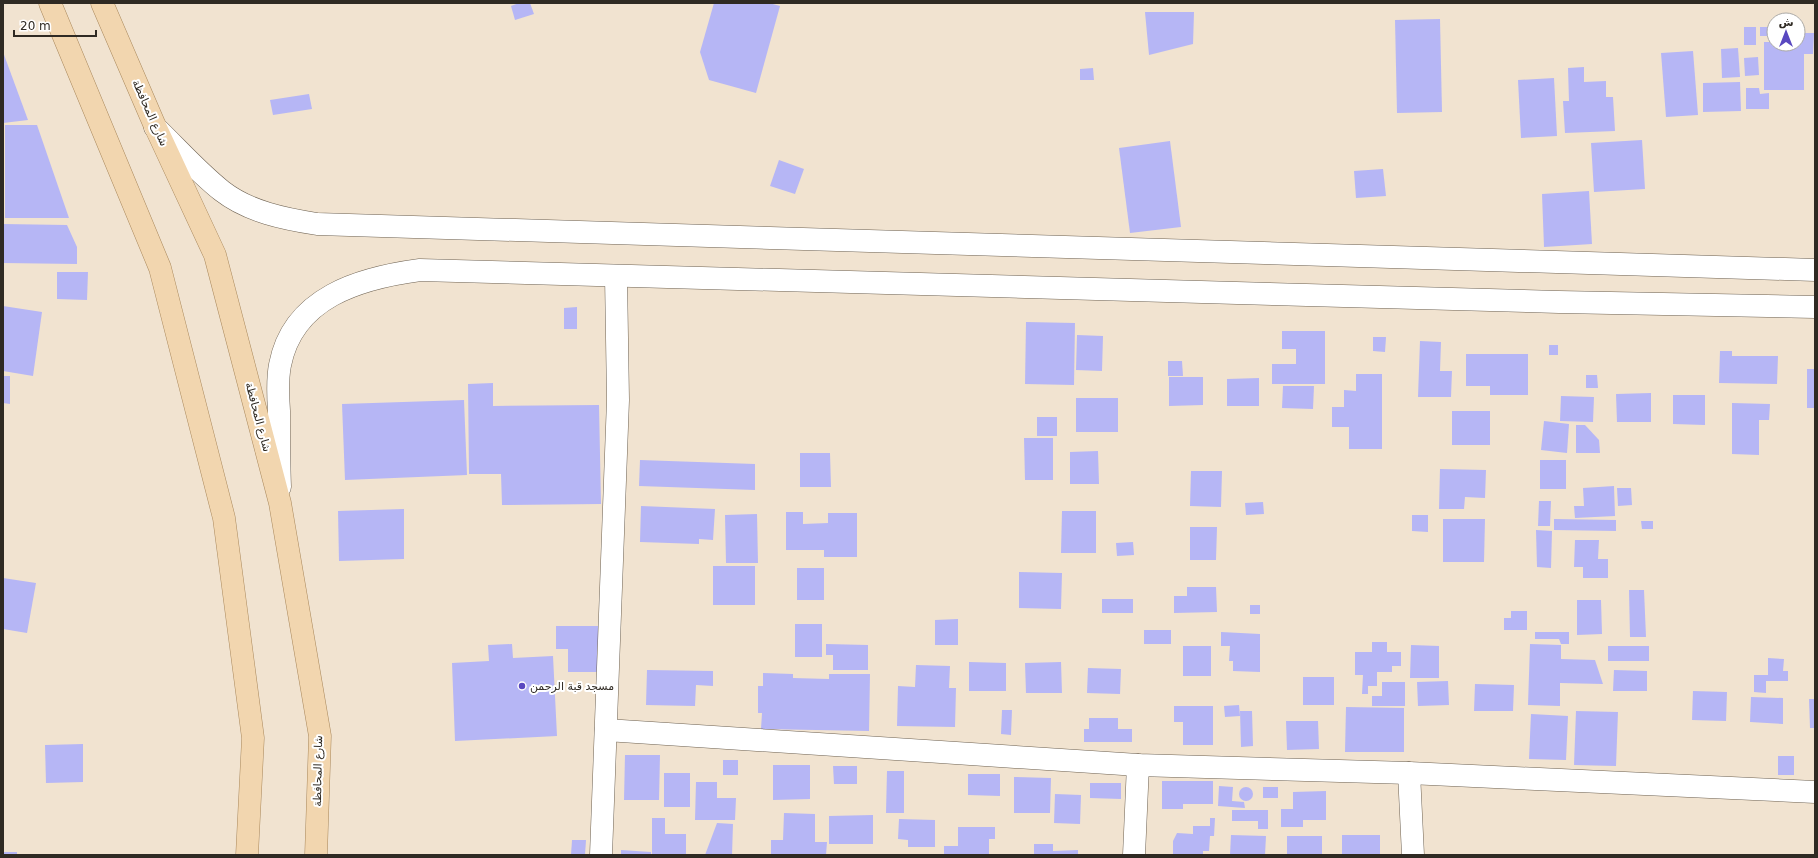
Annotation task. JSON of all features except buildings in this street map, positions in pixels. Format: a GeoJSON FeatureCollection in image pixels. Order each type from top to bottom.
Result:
{"type":"FeatureCollection","features":[{"type":"Feature","properties":{"kind":"main road"},"geometry":{"type":"LineString","coordinates":[[50,3],[160,268],[224,518],[253,738],[247,855]]}},
{"type":"Feature","properties":{"kind":"main road","name":"شارع المحافظة"},"geometry":{"type":"LineString","coordinates":[[102,3],[155,126],[215,255],[280,503],[320,736],[316,855]]}},
{"type":"Feature","properties":{"kind":"street"},"geometry":{"type":"LineString","coordinates":[[155,126],[223,191],[244,204],[270,214],[317,224],[1815,270]]}},
{"type":"Feature","properties":{"kind":"street"},"geometry":{"type":"LineString","coordinates":[[280,503],[278,392],[280,366],[287,341],[305,314],[337,292],[362,282],[390,274],[420,270],[1543,302],[1815,306]]}},
{"type":"Feature","properties":{"kind":"street"},"geometry":{"type":"LineString","coordinates":[[601,855],[618,400],[616,276]]}},
{"type":"Feature","properties":{"kind":"street"},"geometry":{"type":"LineString","coordinates":[[606,730],[1138,766],[1409,773],[1815,792]]}},
{"type":"Feature","properties":{"kind":"street"},"geometry":{"type":"LineString","coordinates":[[1134,855],[1138,766]]}},
{"type":"Feature","properties":{"kind":"street"},"geometry":{"type":"LineString","coordinates":[[1409,773],[1413,855]]}},
{"type":"Feature","properties":{"kind":"place","name":"مسجد قبة الرحمن"},"geometry":{"type":"Point","coordinates":[522,686]}}]}
